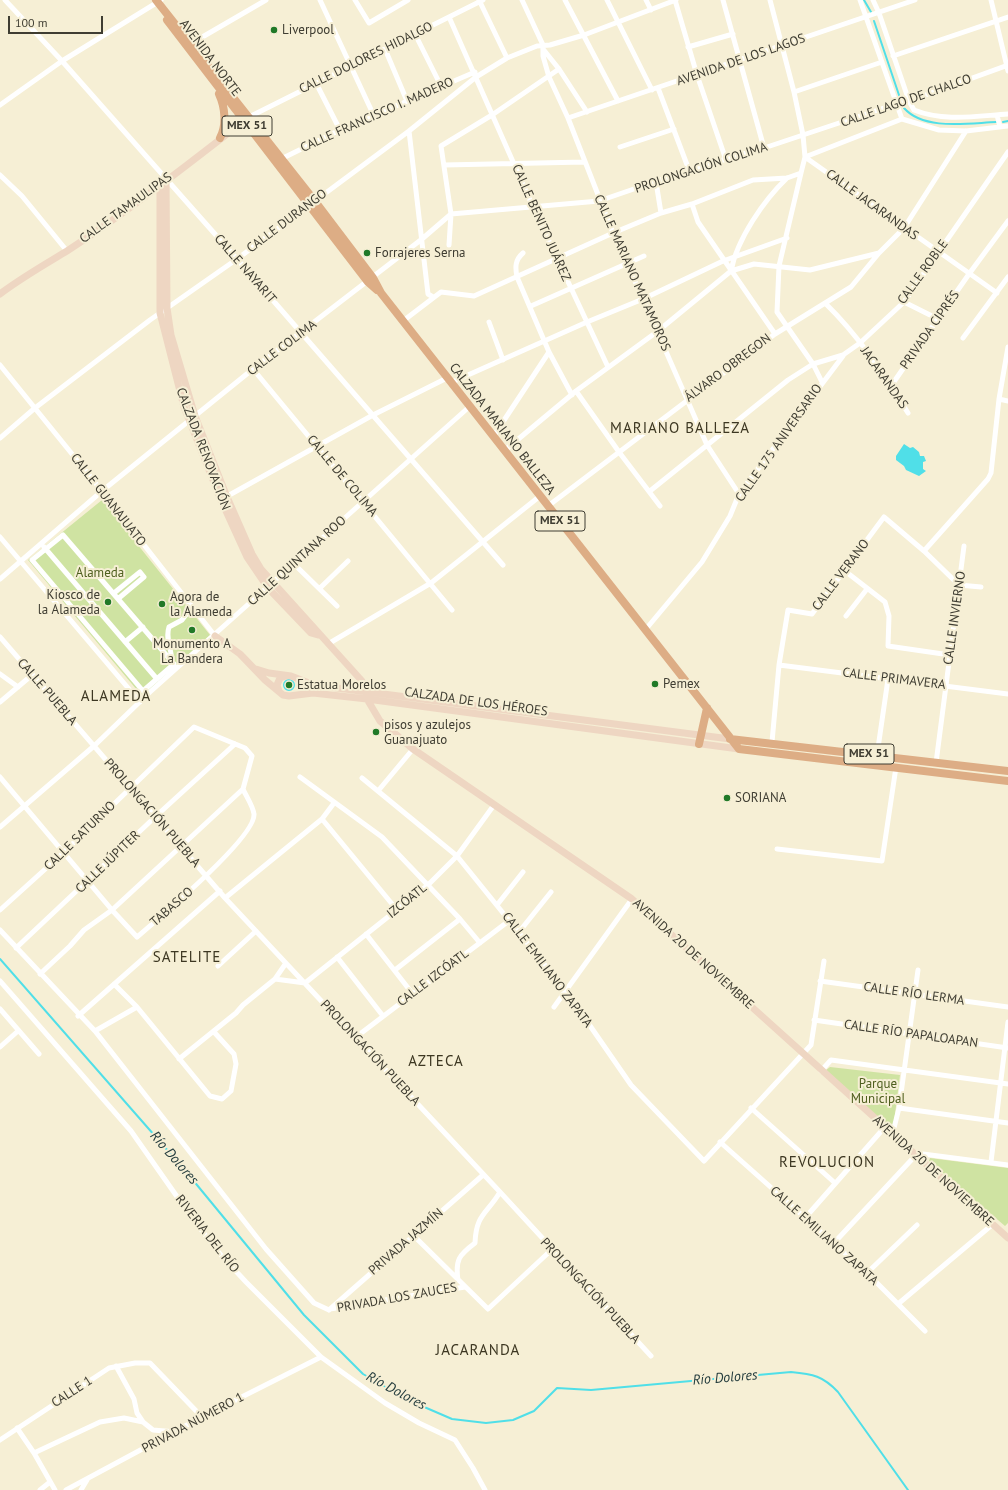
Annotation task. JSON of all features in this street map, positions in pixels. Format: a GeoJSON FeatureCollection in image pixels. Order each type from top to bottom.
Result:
{"type":"FeatureCollection","features":[{"type":"Feature","properties":{"kind":"main road","name":"AVENIDA NORTE"},"geometry":{"type":"LineString","coordinates":[[156,1],[192,43],[246,119],[312,202]]}},
{"type":"Feature","properties":{"kind":"main road","name":"AVENIDA NORTE"},"geometry":{"type":"LineString","coordinates":[[156,1],[164,17],[215,84],[281,159],[312,202]]}},
{"type":"Feature","properties":{"kind":"main road"},"geometry":{"type":"LineString","coordinates":[[164,17],[186,40],[192,43]]}},
{"type":"Feature","properties":{"kind":"main road"},"geometry":{"type":"LineString","coordinates":[[215,84],[222,100],[224,116],[223,132],[220,138]]}},
{"type":"Feature","properties":{"kind":"main road","name":"CALZADA MARIANO BALLEZA"},"geometry":{"type":"LineString","coordinates":[[312,202],[468,407],[548,506],[739,749]]}},
{"type":"Feature","properties":{"kind":"main road"},"geometry":{"type":"LineString","coordinates":[[699,744],[707,708]]}},
{"type":"Feature","properties":{"kind":"main road","name":"CALZADA DE LOS HÉROES"},"geometry":{"type":"LineString","coordinates":[[730,739],[772,742],[1008,772]]}},
{"type":"Feature","properties":{"kind":"main road","name":"CALZADA DE LOS HÉROES"},"geometry":{"type":"LineString","coordinates":[[739,749],[1008,781]]}},
{"type":"Feature","properties":{"kind":"street","name":"CALLE NAYARIT"},"geometry":{"type":"LineString","coordinates":[[5,0],[62,61],[237,259],[503,565]]}},
{"type":"Feature","properties":{"kind":"street"},"geometry":{"type":"LineString","coordinates":[[192,43],[266,0]]}},
{"type":"Feature","properties":{"kind":"street"},"geometry":{"type":"LineString","coordinates":[[320,0],[374,116]]}},
{"type":"Feature","properties":{"kind":"street"},"geometry":{"type":"LineString","coordinates":[[354,0],[369,23],[406,0]]}},
{"type":"Feature","properties":{"kind":"street"},"geometry":{"type":"LineString","coordinates":[[522,0],[543,47],[587,112]]}},
{"type":"Feature","properties":{"kind":"street"},"geometry":{"type":"LineString","coordinates":[[565,0],[618,101]]}},
{"type":"Feature","properties":{"kind":"street"},"geometry":{"type":"LineString","coordinates":[[607,0],[652,90]]}},
{"type":"Feature","properties":{"kind":"street"},"geometry":{"type":"LineString","coordinates":[[646,0],[651,10]]}},
{"type":"Feature","properties":{"kind":"street"},"geometry":{"type":"LineString","coordinates":[[675,0],[688,47],[726,160]]}},
{"type":"Feature","properties":{"kind":"street","name":"CALLE DURANGO"},"geometry":{"type":"LineString","coordinates":[[0,438],[35,408],[160,313],[237,259],[409,131],[475,74],[507,58],[584,35],[675,0]]}},
{"type":"Feature","properties":{"kind":"street"},"geometry":{"type":"LineString","coordinates":[[723,0],[764,148]]}},
{"type":"Feature","properties":{"kind":"street"},"geometry":{"type":"LineString","coordinates":[[770,0],[794,92],[803,135],[805,157],[787,238],[779,266],[777,312],[813,364],[822,382]]}},
{"type":"Feature","properties":{"kind":"street"},"geometry":{"type":"LineString","coordinates":[[860,0],[902,119]]}},
{"type":"Feature","properties":{"kind":"street"},"geometry":{"type":"LineString","coordinates":[[873,0],[879,12],[909,101],[914,110],[935,117],[951,118],[1008,114]]}},
{"type":"Feature","properties":{"kind":"street","name":"AVENIDA DE LOS LAGOS"},"geometry":{"type":"LineString","coordinates":[[568,118],[915,0]]}},
{"type":"Feature","properties":{"kind":"street"},"geometry":{"type":"LineString","coordinates":[[991,0],[1007,67]]}},
{"type":"Feature","properties":{"kind":"street"},"geometry":{"type":"LineString","coordinates":[[0,105],[62,61],[156,1]]}},
{"type":"Feature","properties":{"kind":"street"},"geometry":{"type":"LineString","coordinates":[[481,1],[507,58]]}},
{"type":"Feature","properties":{"kind":"street","name":"CALLE DOLORES HIDALGO"},"geometry":{"type":"LineString","coordinates":[[246,119],[481,1]]}},
{"type":"Feature","properties":{"kind":"street","name":"CALLE BENITO JUÁREZ"},"geometry":{"type":"LineString","coordinates":[[449,17],[533,207],[608,367]]}},
{"type":"Feature","properties":{"kind":"street"},"geometry":{"type":"LineString","coordinates":[[893,56],[1008,17]]}},
{"type":"Feature","properties":{"kind":"street"},"geometry":{"type":"LineString","coordinates":[[415,34],[441,86]]}},
{"type":"Feature","properties":{"kind":"street"},"geometry":{"type":"LineString","coordinates":[[688,47],[733,34]]}},
{"type":"Feature","properties":{"kind":"street","name":"CALLE MARIANO MATAMOROS"},"geometry":{"type":"LineString","coordinates":[[543,47],[543,56],[549,77],[568,118],[612,233],[658,331],[707,445],[739,494]]}},
{"type":"Feature","properties":{"kind":"street"},"geometry":{"type":"LineString","coordinates":[[385,49],[407,101]]}},
{"type":"Feature","properties":{"kind":"street"},"geometry":{"type":"LineString","coordinates":[[794,92],[882,62]]}},
{"type":"Feature","properties":{"kind":"street","name":"CALLE LAGO DE CHALCO"},"geometry":{"type":"LineString","coordinates":[[803,135],[909,101],[1007,67]]}},
{"type":"Feature","properties":{"kind":"street"},"geometry":{"type":"LineString","coordinates":[[449,245],[451,214],[441,146],[492,115],[559,69]]}},
{"type":"Feature","properties":{"kind":"street","name":"CALLE FRANCISCO I. MADERO"},"geometry":{"type":"LineString","coordinates":[[281,159],[340,130],[441,86],[475,74]]}},
{"type":"Feature","properties":{"kind":"street"},"geometry":{"type":"LineString","coordinates":[[316,83],[340,130]]}},
{"type":"Feature","properties":{"kind":"street"},"geometry":{"type":"LineString","coordinates":[[658,88],[689,170]]}},
{"type":"Feature","properties":{"kind":"street"},"geometry":{"type":"LineString","coordinates":[[997,115],[1000,127]]}},
{"type":"Feature","properties":{"kind":"street","name":"CALLE TAMAULIPAS"},"geometry":{"type":"LineString","coordinates":[[0,294],[16,282],[67,251],[160,185],[246,119]]}},
{"type":"Feature","properties":{"kind":"street"},"geometry":{"type":"LineString","coordinates":[[805,157],[902,119],[940,130],[966,131],[1008,126]]}},
{"type":"Feature","properties":{"kind":"street"},"geometry":{"type":"LineString","coordinates":[[620,147],[674,129]]}},
{"type":"Feature","properties":{"kind":"street"},"geometry":{"type":"LineString","coordinates":[[409,131],[428,294],[433,297]]}},
{"type":"Feature","properties":{"kind":"street","name":"ÁLVARO OBREGON"},"geometry":{"type":"LineString","coordinates":[[548,506],[774,334],[851,287],[879,253],[904,228],[966,131]]}},
{"type":"Feature","properties":{"kind":"street","name":"PROLONGACIÓN COLIMA"},"geometry":{"type":"LineString","coordinates":[[599,201],[689,170],[726,160],[803,135]]}},
{"type":"Feature","properties":{"kind":"street","name":"CALLE ROBLE"},"geometry":{"type":"LineString","coordinates":[[650,491],[788,380],[813,364],[843,355],[860,343],[904,302],[1008,152]]}},
{"type":"Feature","properties":{"kind":"street","name":"CALLE JACARANDAS"},"geometry":{"type":"LineString","coordinates":[[805,157],[997,293]]}},
{"type":"Feature","properties":{"kind":"street"},"geometry":{"type":"LineString","coordinates":[[444,165],[515,165],[585,162]]}},
{"type":"Feature","properties":{"kind":"street"},"geometry":{"type":"LineString","coordinates":[[403,321],[441,292],[474,296],[612,233],[661,213],[692,204],[753,180],[787,178],[801,173]]}},
{"type":"Feature","properties":{"kind":"street"},"geometry":{"type":"LineString","coordinates":[[0,175],[22,196],[67,251]]}},
{"type":"Feature","properties":{"kind":"street"},"geometry":{"type":"LineString","coordinates":[[732,271],[734,258],[754,220],[773,191],[787,178]]}},
{"type":"Feature","properties":{"kind":"street","name":"CALZADA RENOVACIÓN"},"geometry":{"type":"LineString","coordinates":[[166,180],[167,308],[171,334],[192,418]]}},
{"type":"Feature","properties":{"kind":"street"},"geometry":{"type":"LineString","coordinates":[[656,182],[661,213]]}},
{"type":"Feature","properties":{"kind":"street","name":"CALZADA RENOVACIÓN"},"geometry":{"type":"LineString","coordinates":[[160,185],[160,313],[174,371],[247,557],[311,633],[318,635],[328,644],[362,681],[365,691]]}},
{"type":"Feature","properties":{"kind":"street"},"geometry":{"type":"LineString","coordinates":[[451,214],[599,201]]}},
{"type":"Feature","properties":{"kind":"street"},"geometry":{"type":"LineString","coordinates":[[692,204],[698,222],[723,261],[732,271],[774,334]]}},
{"type":"Feature","properties":{"kind":"street","name":"CALLE COLIMA"},"geometry":{"type":"LineString","coordinates":[[0,580],[102,491],[192,418],[422,239],[451,214]]}},
{"type":"Feature","properties":{"kind":"street","name":"PRIVADA CIPRÉS"},"geometry":{"type":"LineString","coordinates":[[891,386],[1008,221]]}},
{"type":"Feature","properties":{"kind":"street"},"geometry":{"type":"LineString","coordinates":[[224,498],[373,415],[449,381],[503,360],[587,322],[643,299],[723,261],[787,238]]}},
{"type":"Feature","properties":{"kind":"street"},"geometry":{"type":"LineString","coordinates":[[523,253],[519,257],[515,266],[518,277],[549,352],[574,393],[660,506]]}},
{"type":"Feature","properties":{"kind":"street"},"geometry":{"type":"LineString","coordinates":[[504,451],[574,393],[658,331],[732,271],[754,264],[810,270],[879,253]]}},
{"type":"Feature","properties":{"kind":"street"},"geometry":{"type":"LineString","coordinates":[[531,306],[644,256]]}},
{"type":"Feature","properties":{"kind":"street"},"geometry":{"type":"LineString","coordinates":[[963,338],[1008,277]]}},
{"type":"Feature","properties":{"kind":"street"},"geometry":{"type":"LineString","coordinates":[[904,302],[938,319]]}},
{"type":"Feature","properties":{"kind":"street","name":"JACARANDAS"},"geometry":{"type":"LineString","coordinates":[[825,303],[848,326],[891,386],[908,413]]}},
{"type":"Feature","properties":{"kind":"street"},"geometry":{"type":"LineString","coordinates":[[489,322],[503,360]]}},
{"type":"Feature","properties":{"kind":"street"},"geometry":{"type":"LineString","coordinates":[[981,587],[959,585],[924,551],[988,479],[991,473],[999,399],[1008,346]]}},
{"type":"Feature","properties":{"kind":"street"},"geometry":{"type":"LineString","coordinates":[[493,437],[549,352]]}},
{"type":"Feature","properties":{"kind":"street","name":"CALLE 175 ANIVERSARIO"},"geometry":{"type":"LineString","coordinates":[[646,630],[702,562],[730,516],[739,494],[843,355]]}},
{"type":"Feature","properties":{"kind":"street","name":"CALLE GUANAJUATO"},"geometry":{"type":"LineString","coordinates":[[0,365],[102,491],[214,636]]}},
{"type":"Feature","properties":{"kind":"street","name":"CALLE DE COLIMA"},"geometry":{"type":"LineString","coordinates":[[253,370],[318,446],[452,610]]}},
{"type":"Feature","properties":{"kind":"street"},"geometry":{"type":"LineString","coordinates":[[999,399],[1008,401]]}},
{"type":"Feature","properties":{"kind":"street","name":"CALLE QUINTANA ROO"},"geometry":{"type":"LineString","coordinates":[[0,827],[94,746],[140,702],[468,407]]}},
{"type":"Feature","properties":{"kind":"street"},"geometry":{"type":"LineString","coordinates":[[328,644],[431,583],[540,496]]}},
{"type":"Feature","properties":{"kind":"street","name":"CALLE VERANO"},"geometry":{"type":"LineString","coordinates":[[779,665],[788,610],[812,614],[884,517],[924,551]]}},
{"type":"Feature","properties":{"kind":"street"},"geometry":{"type":"LineString","coordinates":[[172,662],[119,598],[63,535],[32,560],[143,691],[174,664],[172,662],[172,652],[169,644],[169,627],[182,620],[192,607]]}},
{"type":"Feature","properties":{"kind":"street"},"geometry":{"type":"LineString","coordinates":[[0,537],[140,702]]}},
{"type":"Feature","properties":{"kind":"street"},"geometry":{"type":"LineString","coordinates":[[42,544],[156,679]]}},
{"type":"Feature","properties":{"kind":"street","name":"CALLE INVIERNO"},"geometry":{"type":"LineString","coordinates":[[936,762],[964,546]]}},
{"type":"Feature","properties":{"kind":"street"},"geometry":{"type":"LineString","coordinates":[[320,588],[348,561]]}},
{"type":"Feature","properties":{"kind":"street"},"geometry":{"type":"LineString","coordinates":[[294,564],[337,606]]}},
{"type":"Feature","properties":{"kind":"street"},"geometry":{"type":"LineString","coordinates":[[845,571],[885,602],[889,616],[888,646],[950,655]]}},
{"type":"Feature","properties":{"kind":"street"},"geometry":{"type":"LineString","coordinates":[[114,593],[140,572],[144,577],[119,598]]}},
{"type":"Feature","properties":{"kind":"street"},"geometry":{"type":"LineString","coordinates":[[846,616],[867,589]]}},
{"type":"Feature","properties":{"kind":"street"},"geometry":{"type":"LineString","coordinates":[[125,642],[143,627]]}},
{"type":"Feature","properties":{"kind":"street"},"geometry":{"type":"LineString","coordinates":[[214,636],[240,654],[254,668]]}},
{"type":"Feature","properties":{"kind":"street","name":"CALLE PUEBLA"},"geometry":{"type":"LineString","coordinates":[[0,637],[94,746]]}},
{"type":"Feature","properties":{"kind":"street"},"geometry":{"type":"LineString","coordinates":[[155,641],[169,644]]}},
{"type":"Feature","properties":{"kind":"street"},"geometry":{"type":"LineString","coordinates":[[772,742],[779,665]]}},
{"type":"Feature","properties":{"kind":"street","name":"CALLE PRIMAVERA"},"geometry":{"type":"LineString","coordinates":[[779,665],[1008,694]]}},
{"type":"Feature","properties":{"kind":"street","name":"CALZADA DE LOS HÉROES"},"geometry":{"type":"LineString","coordinates":[[254,668],[314,685],[730,739]]}},
{"type":"Feature","properties":{"kind":"street","name":"CALZADA DE LOS HÉROES"},"geometry":{"type":"LineString","coordinates":[[254,668],[283,695],[292,696],[313,693],[367,699],[739,749]]}},
{"type":"Feature","properties":{"kind":"street"},"geometry":{"type":"LineString","coordinates":[[0,674],[18,687]]}},
{"type":"Feature","properties":{"kind":"street"},"geometry":{"type":"LineString","coordinates":[[0,702],[32,675]]}},
{"type":"Feature","properties":{"kind":"street"},"geometry":{"type":"LineString","coordinates":[[279,691],[277,685],[280,678],[286,676]]}},
{"type":"Feature","properties":{"kind":"street"},"geometry":{"type":"LineString","coordinates":[[292,696],[297,692],[298,685],[296,679]]}},
{"type":"Feature","properties":{"kind":"street"},"geometry":{"type":"LineString","coordinates":[[877,755],[888,679]]}},
{"type":"Feature","properties":{"kind":"street","name":"AVENIDA 20 DE NOVIEMBRE"},"geometry":{"type":"LineString","coordinates":[[365,691],[367,699],[380,721],[413,749],[632,899],[887,1131],[1008,1238]]}},
{"type":"Feature","properties":{"kind":"street","name":"CALLE SATURNO"},"geometry":{"type":"LineString","coordinates":[[0,910],[63,853],[194,727],[235,744]]}},
{"type":"Feature","properties":{"kind":"street"},"geometry":{"type":"LineString","coordinates":[[40,974],[70,946],[84,930],[112,910],[243,789],[252,756],[245,748],[235,744]]}},
{"type":"Feature","properties":{"kind":"street","name":"CALLE JÚPITER"},"geometry":{"type":"LineString","coordinates":[[16,948],[88,881],[154,816],[235,744]]}},
{"type":"Feature","properties":{"kind":"street","name":"PROLONGACIÓN PUEBLA"},"geometry":{"type":"LineString","coordinates":[[94,746],[225,898],[356,1037],[651,1356]]}},
{"type":"Feature","properties":{"kind":"street"},"geometry":{"type":"LineString","coordinates":[[378,791],[413,749]]}},
{"type":"Feature","properties":{"kind":"street"},"geometry":{"type":"LineString","coordinates":[[776,849],[882,861],[896,767]]}},
{"type":"Feature","properties":{"kind":"street"},"geometry":{"type":"LineString","coordinates":[[0,777],[112,910]]}},
{"type":"Feature","properties":{"kind":"street"},"geometry":{"type":"LineString","coordinates":[[300,777],[382,838],[460,919],[480,943]]}},
{"type":"Feature","properties":{"kind":"street","name":"CALLE EMILIANO ZAPATA"},"geometry":{"type":"LineString","coordinates":[[362,778],[456,856],[498,904],[566,991],[631,1085],[704,1161],[720,1142],[866,1273],[925,1332]]}},
{"type":"Feature","properties":{"kind":"street","name":"TABASCO"},"geometry":{"type":"LineString","coordinates":[[112,910],[137,937],[207,877],[251,826],[254,815],[243,789]]}},
{"type":"Feature","properties":{"kind":"street"},"geometry":{"type":"LineString","coordinates":[[225,898],[322,819],[334,803]]}},
{"type":"Feature","properties":{"kind":"street","name":"IZCÓATL"},"geometry":{"type":"LineString","coordinates":[[305,983],[428,885],[456,856],[494,804]]}},
{"type":"Feature","properties":{"kind":"street"},"geometry":{"type":"LineString","coordinates":[[322,819],[398,910]]}},
{"type":"Feature","properties":{"kind":"street"},"geometry":{"type":"LineString","coordinates":[[498,904],[524,872]]}},
{"type":"Feature","properties":{"kind":"street"},"geometry":{"type":"LineString","coordinates":[[78,1016],[220,891]]}},
{"type":"Feature","properties":{"kind":"street"},"geometry":{"type":"LineString","coordinates":[[519,932],[551,892]]}},
{"type":"Feature","properties":{"kind":"street"},"geometry":{"type":"LineString","coordinates":[[554,1007],[632,899]]}},
{"type":"Feature","properties":{"kind":"street"},"geometry":{"type":"LineString","coordinates":[[395,970],[460,919]]}},
{"type":"Feature","properties":{"kind":"street","name":"CALLE IZCÓATL"},"geometry":{"type":"LineString","coordinates":[[356,1037],[510,920]]}},
{"type":"Feature","properties":{"kind":"street"},"geometry":{"type":"LineString","coordinates":[[0,930],[78,1016],[94,1031],[266,1249],[314,1303],[329,1310]]}},
{"type":"Feature","properties":{"kind":"street"},"geometry":{"type":"LineString","coordinates":[[218,966],[256,931]]}},
{"type":"Feature","properties":{"kind":"street"},"geometry":{"type":"LineString","coordinates":[[366,934],[412,993]]}},
{"type":"Feature","properties":{"kind":"street"},"geometry":{"type":"LineString","coordinates":[[337,957],[383,1016]]}},
{"type":"Feature","properties":{"kind":"street"},"geometry":{"type":"LineString","coordinates":[[720,1142],[810,1045],[824,961]]}},
{"type":"Feature","properties":{"kind":"street"},"geometry":{"type":"LineString","coordinates":[[179,1059],[214,1032],[275,979],[286,963]]}},
{"type":"Feature","properties":{"kind":"street"},"geometry":{"type":"LineString","coordinates":[[805,1218],[835,1183],[887,1131],[894,1128],[905,1070],[918,970]]}},
{"type":"Feature","properties":{"kind":"street"},"geometry":{"type":"LineString","coordinates":[[275,979],[305,983]]}},
{"type":"Feature","properties":{"kind":"street","name":"RIVERIA DEL RÍO"},"geometry":{"type":"LineString","coordinates":[[0,981],[131,1131],[192,1218],[220,1254],[284,1322],[321,1357],[385,1403],[419,1423],[455,1440],[485,1490]]}},
{"type":"Feature","properties":{"kind":"street","name":"CALLE RÍO LERMA"},"geometry":{"type":"LineString","coordinates":[[820,981],[1008,1007]]}},
{"type":"Feature","properties":{"kind":"street"},"geometry":{"type":"LineString","coordinates":[[114,984],[137,1007],[210,1096],[222,1099],[231,1091],[236,1064],[234,1054],[214,1032]]}},
{"type":"Feature","properties":{"kind":"street"},"geometry":{"type":"LineString","coordinates":[[94,1031],[137,1007]]}},
{"type":"Feature","properties":{"kind":"street"},"geometry":{"type":"LineString","coordinates":[[0,1009],[39,1054]]}},
{"type":"Feature","properties":{"kind":"street","name":"CALLE RÍO PAPALOAPAN"},"geometry":{"type":"LineString","coordinates":[[814,1020],[1006,1047]]}},
{"type":"Feature","properties":{"kind":"street"},"geometry":{"type":"LineString","coordinates":[[991,1162],[1002,1084],[1008,1022]]}},
{"type":"Feature","properties":{"kind":"street"},"geometry":{"type":"LineString","coordinates":[[0,1047],[18,1031]]}},
{"type":"Feature","properties":{"kind":"street"},"geometry":{"type":"LineString","coordinates":[[821,1071],[831,1060],[1008,1084]]}},
{"type":"Feature","properties":{"kind":"street"},"geometry":{"type":"LineString","coordinates":[[751,1108],[835,1183]]}},
{"type":"Feature","properties":{"kind":"street"},"geometry":{"type":"LineString","coordinates":[[899,1108],[1008,1123]]}},
{"type":"Feature","properties":{"kind":"street"},"geometry":{"type":"LineString","coordinates":[[833,1244],[915,1156],[923,1154],[1008,1165]]}},
{"type":"Feature","properties":{"kind":"street","name":"PRIVADA JAZMÍN"},"geometry":{"type":"LineString","coordinates":[[329,1310],[483,1175]]}},
{"type":"Feature","properties":{"kind":"street","name":"PRIVADA LOS ZAUCES"},"geometry":{"type":"LineString","coordinates":[[458,1280],[456,1268],[460,1254],[474,1242],[475,1227],[483,1213],[494,1202],[500,1192]]}},
{"type":"Feature","properties":{"kind":"street"},"geometry":{"type":"LineString","coordinates":[[898,1304],[993,1224]]}},
{"type":"Feature","properties":{"kind":"street"},"geometry":{"type":"LineString","coordinates":[[866,1273],[917,1225]]}},
{"type":"Feature","properties":{"kind":"street","name":"PRIVADA LOS ZAUCES"},"geometry":{"type":"LineString","coordinates":[[414,1236],[488,1308],[547,1254],[551,1248]]}},
{"type":"Feature","properties":{"kind":"street","name":"PRIVADA LOS ZAUCES"},"geometry":{"type":"LineString","coordinates":[[329,1310],[465,1287]]}},
{"type":"Feature","properties":{"kind":"street","name":"PRIVADA NÚMERO 1"},"geometry":{"type":"LineString","coordinates":[[66,1490],[202,1417],[321,1357]]}},
{"type":"Feature","properties":{"kind":"street","name":"CALLE 1"},"geometry":{"type":"LineString","coordinates":[[0,1440],[109,1368],[116,1366],[150,1363],[202,1417]]}},
{"type":"Feature","properties":{"kind":"street"},"geometry":{"type":"LineString","coordinates":[[116,1366],[134,1399],[137,1413],[143,1422],[153,1430],[176,1432]]}},
{"type":"Feature","properties":{"kind":"street"},"geometry":{"type":"LineString","coordinates":[[34,1453],[100,1422],[124,1418],[143,1422]]}},
{"type":"Feature","properties":{"kind":"street"},"geometry":{"type":"LineString","coordinates":[[17,1428],[34,1453],[55,1490]]}},
{"type":"Feature","properties":{"kind":"street"},"geometry":{"type":"LineString","coordinates":[[82,1490],[87,1479]]}},
{"type":"Feature","properties":{"kind":"street"},"geometry":{"type":"LineString","coordinates":[[40,1490],[50,1482]]}},
{"type":"Feature","properties":{"kind":"green space","name":"Alameda"},"geometry":{"type":"Polygon","coordinates":[[[102,500],[210,635],[142,696],[28,560],[102,500]]]}},
{"type":"Feature","properties":{"kind":"green space","name":"Parque Municipal"},"geometry":{"type":"Polygon","coordinates":[[[830,1067],[900,1075],[894,1122],[890,1129],[825,1071],[830,1067]]]}},
{"type":"Feature","properties":{"kind":"green space"},"geometry":{"type":"Polygon","coordinates":[[[930,1158],[1008,1168],[1008,1223],[1005,1226],[929,1161],[930,1158]]]}},
{"type":"Feature","properties":{"kind":"water"},"geometry":{"type":"Polygon","coordinates":[[[904,444],[910,448],[913,447],[919,452],[920,456],[924,456],[926,461],[923,462],[923,469],[926,471],[919,476],[906,470],[904,466],[896,460],[896,456],[904,444]]]}},
{"type":"Feature","properties":{"kind":"water"},"geometry":{"type":"Polygon","coordinates":[[[289,679],[293,681],[295,685],[293,689],[289,691],[285,689],[283,685],[285,681],[289,679]]]}},
{"type":"Feature","properties":{"kind":"waterway"},"geometry":{"type":"LineString","coordinates":[[864,0],[871,12]]}},
{"type":"Feature","properties":{"kind":"waterway"},"geometry":{"type":"LineString","coordinates":[[874,21],[901,101]]}},
{"type":"Feature","properties":{"kind":"waterway"},"geometry":{"type":"LineString","coordinates":[[904,108],[923,120],[935,123],[960,124],[996,122]]}},
{"type":"Feature","properties":{"kind":"waterway"},"geometry":{"type":"LineString","coordinates":[[1003,122],[1008,121]]}},
{"type":"Feature","properties":{"kind":"waterway","name":"Río Dolores"},"geometry":{"type":"LineString","coordinates":[[0,959],[183,1168],[304,1315],[363,1374],[408,1400],[452,1419],[486,1423],[513,1420],[534,1411],[557,1388],[591,1390],[791,1372],[812,1375],[827,1382],[838,1392],[908,1490]]}},
{"type":"Feature","properties":{"kind":"place","name":"Liverpool"},"geometry":{"type":"Point","coordinates":[274,30]}},
{"type":"Feature","properties":{"kind":"place","name":"Forrajeres Serna"},"geometry":{"type":"Point","coordinates":[367,253]}},
{"type":"Feature","properties":{"kind":"place","name":"Kiosco de la Alameda"},"geometry":{"type":"Point","coordinates":[108,602]}},
{"type":"Feature","properties":{"kind":"place","name":"Agora de la Alameda"},"geometry":{"type":"Point","coordinates":[162,604]}},
{"type":"Feature","properties":{"kind":"place","name":"Monumento A La Bandera"},"geometry":{"type":"Point","coordinates":[192,630]}},
{"type":"Feature","properties":{"kind":"place","name":"Pemex"},"geometry":{"type":"Point","coordinates":[655,684]}},
{"type":"Feature","properties":{"kind":"place","name":"Estatua Morelos"},"geometry":{"type":"Point","coordinates":[289,685]}},
{"type":"Feature","properties":{"kind":"place","name":"pisos y azulejos Guanajuato"},"geometry":{"type":"Point","coordinates":[376,732]}},
{"type":"Feature","properties":{"kind":"place","name":"SORIANA"},"geometry":{"type":"Point","coordinates":[727,798]}},
{"type":"Feature","properties":{"kind":"district","name":"MARIANO BALLEZA"},"geometry":{"type":"Point","coordinates":[680,429]}},
{"type":"Feature","properties":{"kind":"district","name":"ALAMEDA"},"geometry":{"type":"Point","coordinates":[116,697]}},
{"type":"Feature","properties":{"kind":"district","name":"SATELITE"},"geometry":{"type":"Point","coordinates":[187,958]}},
{"type":"Feature","properties":{"kind":"district","name":"AZTECA"},"geometry":{"type":"Point","coordinates":[436,1062]}},
{"type":"Feature","properties":{"kind":"district","name":"REVOLUCION"},"geometry":{"type":"Point","coordinates":[827,1163]}},
{"type":"Feature","properties":{"kind":"district","name":"JACARANDA"},"geometry":{"type":"Point","coordinates":[478,1351]}}]}
